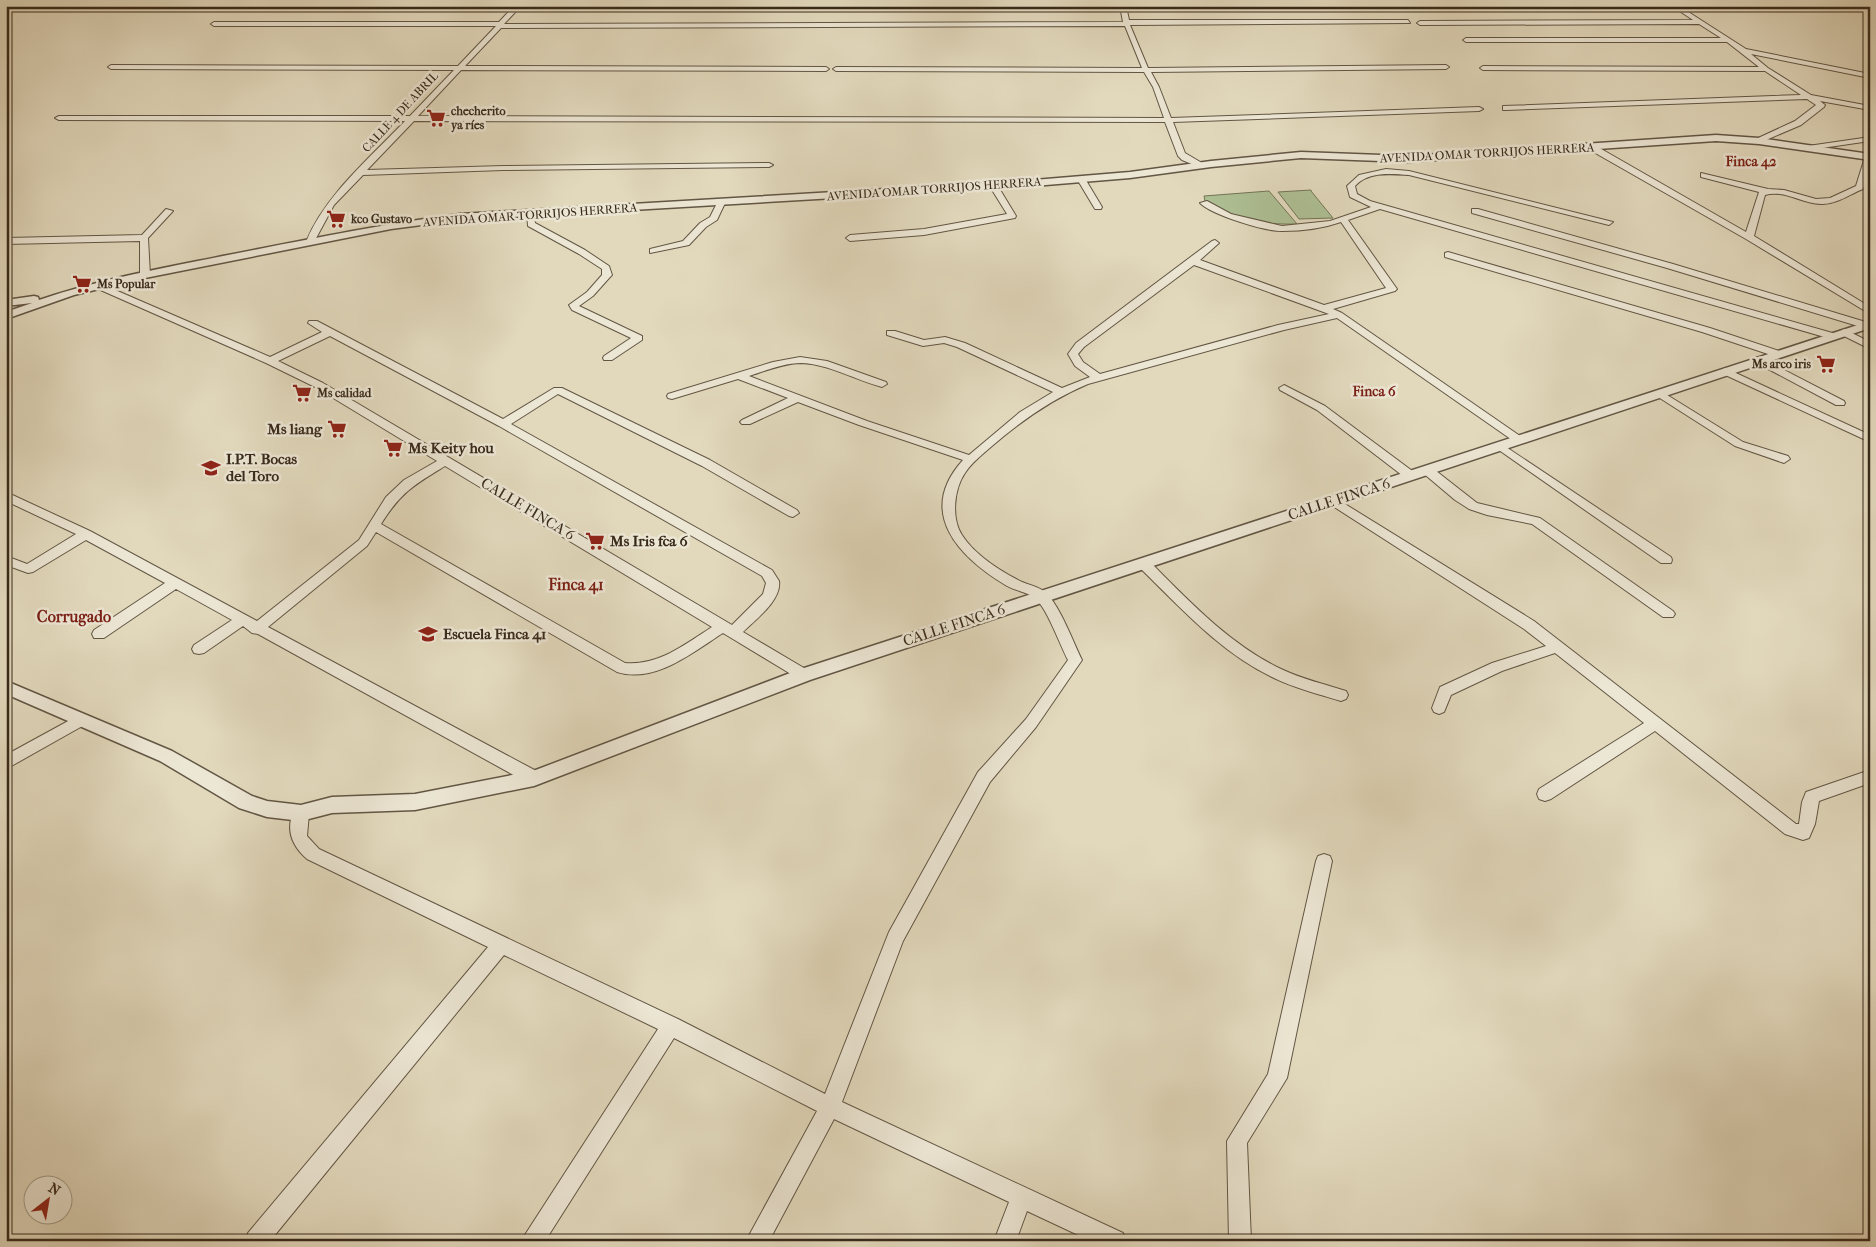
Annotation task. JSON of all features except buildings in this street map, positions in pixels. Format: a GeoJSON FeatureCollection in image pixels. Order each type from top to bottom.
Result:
{"type":"FeatureCollection","features":[{"type":"Feature","properties":{"kind":"street","name":"CALLE 4 DE ABRIL"},"geometry":{"type":"LineString","coordinates":[[310,242],[323,215],[360,173],[381,153],[518,6]]}},
{"type":"Feature","properties":{"kind":"street"},"geometry":{"type":"LineString","coordinates":[[1123,6],[1127,23],[1146,70],[1156,87],[1181,154],[1198,165]]}},
{"type":"Feature","properties":{"kind":"street"},"geometry":{"type":"LineString","coordinates":[[1675,6],[1744,50],[1766,69],[1821,105],[1798,123],[1759,141]]}},
{"type":"Feature","properties":{"kind":"street"},"geometry":{"type":"LineString","coordinates":[[214,24],[1408,22]]}},
{"type":"Feature","properties":{"kind":"street"},"geometry":{"type":"LineString","coordinates":[[1420,23],[1701,22]]}},
{"type":"Feature","properties":{"kind":"street"},"geometry":{"type":"LineString","coordinates":[[1466,40],[1728,40]]}},
{"type":"Feature","properties":{"kind":"street"},"geometry":{"type":"LineString","coordinates":[[1744,50],[1870,76]]}},
{"type":"Feature","properties":{"kind":"street"},"geometry":{"type":"LineString","coordinates":[[110,67],[826,69]]}},
{"type":"Feature","properties":{"kind":"street"},"geometry":{"type":"LineString","coordinates":[[836,69],[1146,70],[1446,67]]}},
{"type":"Feature","properties":{"kind":"street"},"geometry":{"type":"LineString","coordinates":[[1483,68],[1766,69]]}},
{"type":"Feature","properties":{"kind":"street"},"geometry":{"type":"LineString","coordinates":[[1506,108],[1808,97],[1870,108]]}},
{"type":"Feature","properties":{"kind":"street"},"geometry":{"type":"LineString","coordinates":[[59,118],[1169,120],[1480,109]]}},
{"type":"Feature","properties":{"kind":"street","name":"AVENIDA OMAR TORRIJOS HERRERA"},"geometry":{"type":"LineString","coordinates":[[6,316],[70,293],[145,275],[424,221],[993,186],[1081,179],[1198,165],[1301,156],[1408,159],[1593,148],[1716,138],[1759,141],[1870,157]]}},
{"type":"Feature","properties":{"kind":"street"},"geometry":{"type":"LineString","coordinates":[[1808,148],[1870,139]]}},
{"type":"Feature","properties":{"kind":"street"},"geometry":{"type":"LineString","coordinates":[[1593,148],[1749,237],[1868,320]]}},
{"type":"Feature","properties":{"kind":"street"},"geometry":{"type":"LineString","coordinates":[[1704,175],[1769,192],[1822,202],[1860,186],[1870,157]]}},
{"type":"Feature","properties":{"kind":"street"},"geometry":{"type":"LineString","coordinates":[[1374,158],[1382,172]]}},
{"type":"Feature","properties":{"kind":"street"},"geometry":{"type":"LineString","coordinates":[[360,173],[543,167],[769,165]]}},
{"type":"Feature","properties":{"kind":"street"},"geometry":{"type":"LineString","coordinates":[[1609,222],[1423,175],[1395,171],[1359,177],[1351,186],[1351,190],[1358,200],[1379,207],[1838,334],[1870,346]]}},
{"type":"Feature","properties":{"kind":"street"},"geometry":{"type":"LineString","coordinates":[[1081,179],[1098,207]]}},
{"type":"Feature","properties":{"kind":"street"},"geometry":{"type":"LineString","coordinates":[[850,238],[924,232],[1012,216],[993,186]]}},
{"type":"Feature","properties":{"kind":"street"},"geometry":{"type":"LineString","coordinates":[[1749,237],[1761,194],[1769,192]]}},
{"type":"Feature","properties":{"kind":"street"},"geometry":{"type":"LineString","coordinates":[[653,251],[686,243],[703,225],[714,218],[721,203]]}},
{"type":"Feature","properties":{"kind":"street"},"geometry":{"type":"LineString","coordinates":[[1204,203],[1228,216],[1282,229],[1331,223],[1379,207]]}},
{"type":"Feature","properties":{"kind":"street"},"geometry":{"type":"LineString","coordinates":[[145,275],[144,238],[169,211]]}},
{"type":"Feature","properties":{"kind":"street"},"geometry":{"type":"LineString","coordinates":[[1475,211],[1868,320]]}},
{"type":"Feature","properties":{"kind":"street"},"geometry":{"type":"LineString","coordinates":[[530,213],[532,224],[606,268],[607,274],[600,285],[574,305],[575,308],[589,316],[638,338],[608,358]]}},
{"type":"Feature","properties":{"kind":"street"},"geometry":{"type":"LineString","coordinates":[[1324,308],[1392,289],[1343,219]]}},
{"type":"Feature","properties":{"kind":"street"},"geometry":{"type":"LineString","coordinates":[[6,241],[144,238]]}},
{"type":"Feature","properties":{"kind":"street"},"geometry":{"type":"LineString","coordinates":[[1099,378],[1079,364],[1073,354],[1080,345],[1193,262],[1215,243]]}},
{"type":"Feature","properties":{"kind":"street"},"geometry":{"type":"LineString","coordinates":[[1448,255],[1706,330],[1778,354]]}},
{"type":"Feature","properties":{"kind":"street"},"geometry":{"type":"LineString","coordinates":[[1193,262],[1339,315],[1520,440]]}},
{"type":"Feature","properties":{"kind":"street","name":"CALLE FINCA 6"},"geometry":{"type":"LineString","coordinates":[[99,286],[270,361],[319,385],[804,675],[1838,334],[1868,320]]}},
{"type":"Feature","properties":{"kind":"street"},"geometry":{"type":"LineString","coordinates":[[6,303],[70,293]]}},
{"type":"Feature","properties":{"kind":"street"},"geometry":{"type":"LineString","coordinates":[[757,1241],[830,1107],[895,938],[984,777],[1031,723],[1075,660],[1042,596],[1014,584],[972,554],[957,537],[949,514],[952,491],[960,471],[1017,419],[1041,402],[1057,395],[1060,391],[1099,378],[1282,328],[1339,315]]}},
{"type":"Feature","properties":{"kind":"street"},"geometry":{"type":"LineString","coordinates":[[313,323],[503,424],[767,573],[772,579],[773,587],[770,595],[729,629],[658,665],[634,671],[622,668],[375,526]]}},
{"type":"Feature","properties":{"kind":"street"},"geometry":{"type":"LineString","coordinates":[[270,361],[330,332]]}},
{"type":"Feature","properties":{"kind":"street"},"geometry":{"type":"LineString","coordinates":[[891,333],[923,343],[945,340],[961,345],[1060,391]]}},
{"type":"Feature","properties":{"kind":"street"},"geometry":{"type":"LineString","coordinates":[[672,396],[777,364],[800,360],[823,363],[882,384]]}},
{"type":"Feature","properties":{"kind":"street"},"geometry":{"type":"LineString","coordinates":[[1759,360],[1840,403]]}},
{"type":"Feature","properties":{"kind":"street"},"geometry":{"type":"LineString","coordinates":[[1725,371],[1870,439]]}},
{"type":"Feature","properties":{"kind":"street"},"geometry":{"type":"LineString","coordinates":[[739,376],[880,429],[970,460]]}},
{"type":"Feature","properties":{"kind":"street"},"geometry":{"type":"LineString","coordinates":[[1284,388],[1321,408],[1411,476]]}},
{"type":"Feature","properties":{"kind":"street"},"geometry":{"type":"LineString","coordinates":[[503,424],[558,390],[706,463],[793,513]]}},
{"type":"Feature","properties":{"kind":"street"},"geometry":{"type":"LineString","coordinates":[[1659,393],[1739,444],[1784,459]]}},
{"type":"Feature","properties":{"kind":"street"},"geometry":{"type":"LineString","coordinates":[[746,422],[798,398]]}},
{"type":"Feature","properties":{"kind":"street"},"geometry":{"type":"LineString","coordinates":[[1500,446],[1666,560]]}},
{"type":"Feature","properties":{"kind":"street"},"geometry":{"type":"LineString","coordinates":[[257,629],[363,543],[390,500],[408,483],[446,460]]}},
{"type":"Feature","properties":{"kind":"street"},"geometry":{"type":"LineString","coordinates":[[1427,470],[1472,506],[1527,517],[1536,521],[1668,614]]}},
{"type":"Feature","properties":{"kind":"street"},"geometry":{"type":"LineString","coordinates":[[6,496],[86,534],[257,629],[534,778]]}},
{"type":"Feature","properties":{"kind":"street"},"geometry":{"type":"LineString","coordinates":[[1332,500],[1529,625],[1791,829],[1803,833],[1808,826],[1808,806],[1812,797],[1870,776]]}},
{"type":"Feature","properties":{"kind":"street"},"geometry":{"type":"LineString","coordinates":[[6,560],[28,569],[86,534]]}},
{"type":"Feature","properties":{"kind":"street"},"geometry":{"type":"LineString","coordinates":[[1144,564],[1193,611],[1240,651],[1275,672],[1307,686],[1341,695]]}},
{"type":"Feature","properties":{"kind":"street"},"geometry":{"type":"LineString","coordinates":[[99,634],[175,583]]}},
{"type":"Feature","properties":{"kind":"street"},"geometry":{"type":"LineString","coordinates":[[199,649],[241,620]]}},
{"type":"Feature","properties":{"kind":"street"},"geometry":{"type":"LineString","coordinates":[[1439,708],[1445,691],[1496,667],[1558,647]]}},
{"type":"Feature","properties":{"kind":"street"},"geometry":{"type":"LineString","coordinates":[[6,687],[166,756],[246,802],[267,809],[301,813],[332,805],[415,802],[534,778],[804,675]]}},
{"type":"Feature","properties":{"kind":"street"},"geometry":{"type":"LineString","coordinates":[[6,763],[81,720]]}},
{"type":"Feature","properties":{"kind":"street"},"geometry":{"type":"LineString","coordinates":[[1545,794],[1656,723]]}},
{"type":"Feature","properties":{"kind":"street"},"geometry":{"type":"LineString","coordinates":[[301,813],[296,831],[302,845],[313,854],[671,1026],[830,1107],[1115,1241]]}},
{"type":"Feature","properties":{"kind":"street"},"geometry":{"type":"LineString","coordinates":[[1240,1241],[1237,1141],[1277,1078],[1324,861]]}},
{"type":"Feature","properties":{"kind":"street"},"geometry":{"type":"LineString","coordinates":[[256,1241],[501,944]]}},
{"type":"Feature","properties":{"kind":"street"},"geometry":{"type":"LineString","coordinates":[[532,1241],[671,1026]]}},
{"type":"Feature","properties":{"kind":"street"},"geometry":{"type":"LineString","coordinates":[[1005,1241],[1021,1198]]}},
{"type":"Feature","properties":{"kind":"green space"},"geometry":{"type":"Polygon","coordinates":[[[1311,190],[1333,218],[1299,219],[1278,192],[1311,190]]]}},
{"type":"Feature","properties":{"kind":"green space"},"geometry":{"type":"Polygon","coordinates":[[[1269,191],[1297,224],[1250,220],[1205,201],[1204,196],[1269,191]]]}},
{"type":"Feature","properties":{"kind":"place","name":"checherito ya ríes"},"geometry":{"type":"Point","coordinates":[436,118]}},
{"type":"Feature","properties":{"kind":"place","name":"kco Gustavo"},"geometry":{"type":"Point","coordinates":[336,219]}},
{"type":"Feature","properties":{"kind":"place","name":"Ms Popular"},"geometry":{"type":"Point","coordinates":[82,284]}},
{"type":"Feature","properties":{"kind":"place","name":"Ms arco iris"},"geometry":{"type":"Point","coordinates":[1826,364]}},
{"type":"Feature","properties":{"kind":"place","name":"Ms calidad"},"geometry":{"type":"Point","coordinates":[302,393]}},
{"type":"Feature","properties":{"kind":"place","name":"Ms liang"},"geometry":{"type":"Point","coordinates":[337,429]}},
{"type":"Feature","properties":{"kind":"place","name":"Ms Keity hou"},"geometry":{"type":"Point","coordinates":[393,448]}},
{"type":"Feature","properties":{"kind":"place","name":"I.P.T. Bocas del Toro"},"geometry":{"type":"Point","coordinates":[211,468]}},
{"type":"Feature","properties":{"kind":"place","name":"Ms Iris fca 6"},"geometry":{"type":"Point","coordinates":[595,541]}},
{"type":"Feature","properties":{"kind":"place","name":"Escuela Finca 41"},"geometry":{"type":"Point","coordinates":[428,634]}},
{"type":"Feature","properties":{"kind":"district","name":"Finca 42"},"geometry":{"type":"Point","coordinates":[1751,161]}},
{"type":"Feature","properties":{"kind":"district","name":"Finca 6"},"geometry":{"type":"Point","coordinates":[1374,391]}},
{"type":"Feature","properties":{"kind":"district","name":"Finca 41"},"geometry":{"type":"Point","coordinates":[576,584]}},
{"type":"Feature","properties":{"kind":"district","name":"Corrugado"},"geometry":{"type":"Point","coordinates":[74,616]}}]}
